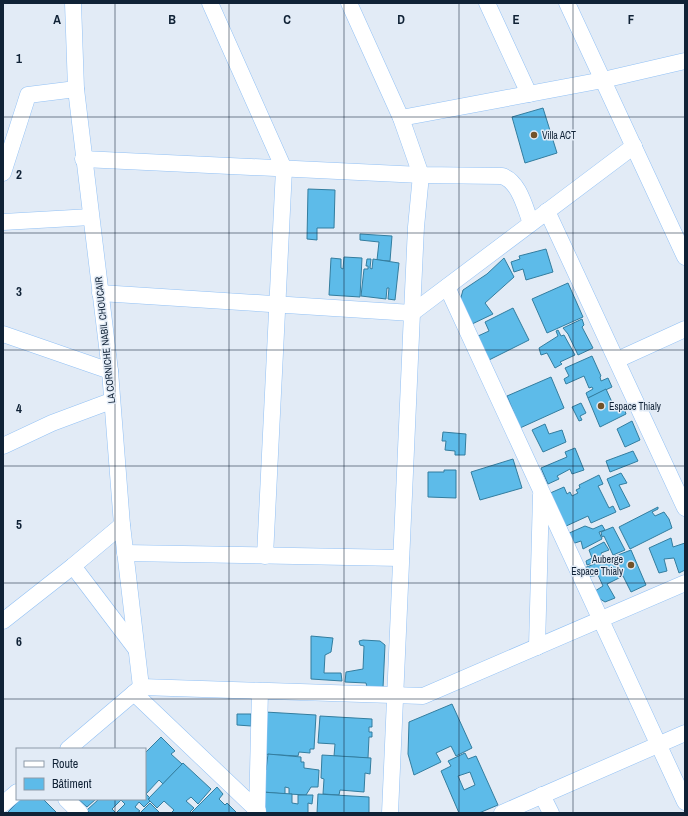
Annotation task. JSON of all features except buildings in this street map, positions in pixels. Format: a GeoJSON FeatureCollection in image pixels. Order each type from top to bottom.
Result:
{"type":"FeatureCollection","features":[{"type":"Feature","properties":{"kind":"street","name":"LA CORNICHE NABIL CHOUCAIR"},"geometry":{"type":"LineString","coordinates":[[73,3],[76,89],[83,159],[110,371],[111,401],[122,524],[136,650],[137,690]]}},
{"type":"Feature","properties":{"kind":"street"},"geometry":{"type":"LineString","coordinates":[[210,3],[284,169],[265,556]]}},
{"type":"Feature","properties":{"kind":"street"},"geometry":{"type":"LineString","coordinates":[[349,3],[401,118],[421,175],[412,313],[390,813]]}},
{"type":"Feature","properties":{"kind":"street"},"geometry":{"type":"LineString","coordinates":[[487,3],[529,94]]}},
{"type":"Feature","properties":{"kind":"street"},"geometry":{"type":"LineString","coordinates":[[570,4],[603,80],[683,248]]}},
{"type":"Feature","properties":{"kind":"street"},"geometry":{"type":"LineString","coordinates":[[401,118],[603,80],[685,61]]}},
{"type":"Feature","properties":{"kind":"street"},"geometry":{"type":"LineString","coordinates":[[3,173],[6,151],[28,95],[76,89]]}},
{"type":"Feature","properties":{"kind":"street"},"geometry":{"type":"LineString","coordinates":[[100,293],[412,313],[634,146]]}},
{"type":"Feature","properties":{"kind":"street"},"geometry":{"type":"LineString","coordinates":[[83,159],[421,175],[502,176],[509,178],[514,183],[531,223]]}},
{"type":"Feature","properties":{"kind":"street"},"geometry":{"type":"LineString","coordinates":[[547,211],[685,508]]}},
{"type":"Feature","properties":{"kind":"street"},"geometry":{"type":"LineString","coordinates":[[3,222],[90,217]]}},
{"type":"Feature","properties":{"kind":"street"},"geometry":{"type":"LineString","coordinates":[[447,287],[685,802]]}},
{"type":"Feature","properties":{"kind":"street"},"geometry":{"type":"LineString","coordinates":[[617,360],[685,329]]}},
{"type":"Feature","properties":{"kind":"street"},"geometry":{"type":"LineString","coordinates":[[3,334],[110,371]]}},
{"type":"Feature","properties":{"kind":"street"},"geometry":{"type":"LineString","coordinates":[[3,446],[52,423],[111,401]]}},
{"type":"Feature","properties":{"kind":"street"},"geometry":{"type":"LineString","coordinates":[[536,647],[541,491]]}},
{"type":"Feature","properties":{"kind":"street"},"geometry":{"type":"LineString","coordinates":[[3,621],[73,566],[122,524]]}},
{"type":"Feature","properties":{"kind":"street"},"geometry":{"type":"LineString","coordinates":[[125,553],[401,558]]}},
{"type":"Feature","properties":{"kind":"street"},"geometry":{"type":"LineString","coordinates":[[73,566],[136,650]]}},
{"type":"Feature","properties":{"kind":"street"},"geometry":{"type":"LineString","coordinates":[[69,748],[137,690],[260,691],[423,696],[685,583]]}},
{"type":"Feature","properties":{"kind":"street"},"geometry":{"type":"LineString","coordinates":[[137,690],[258,812]]}},
{"type":"Feature","properties":{"kind":"street"},"geometry":{"type":"LineString","coordinates":[[258,812],[260,691]]}},
{"type":"Feature","properties":{"kind":"street"},"geometry":{"type":"LineString","coordinates":[[502,813],[685,733]]}},
{"type":"Feature","properties":{"kind":"street"},"geometry":{"type":"LineString","coordinates":[[3,804],[16,793]]}},
{"type":"Feature","properties":{"kind":"street"},"geometry":{"type":"LineString","coordinates":[[542,795],[551,813]]}},
{"type":"Feature","properties":{"kind":"street"},"geometry":{"type":"LineString","coordinates":[[67,800],[80,813]]}},
{"type":"Feature","properties":{"kind":"place","name":"Villa ACT"},"geometry":{"type":"Point","coordinates":[534,135]}},
{"type":"Feature","properties":{"kind":"place","name":"Espace Thialy"},"geometry":{"type":"Point","coordinates":[601,406]}},
{"type":"Feature","properties":{"kind":"place","name":"Auberge Espace Thialy"},"geometry":{"type":"Point","coordinates":[631,565]}}]}
